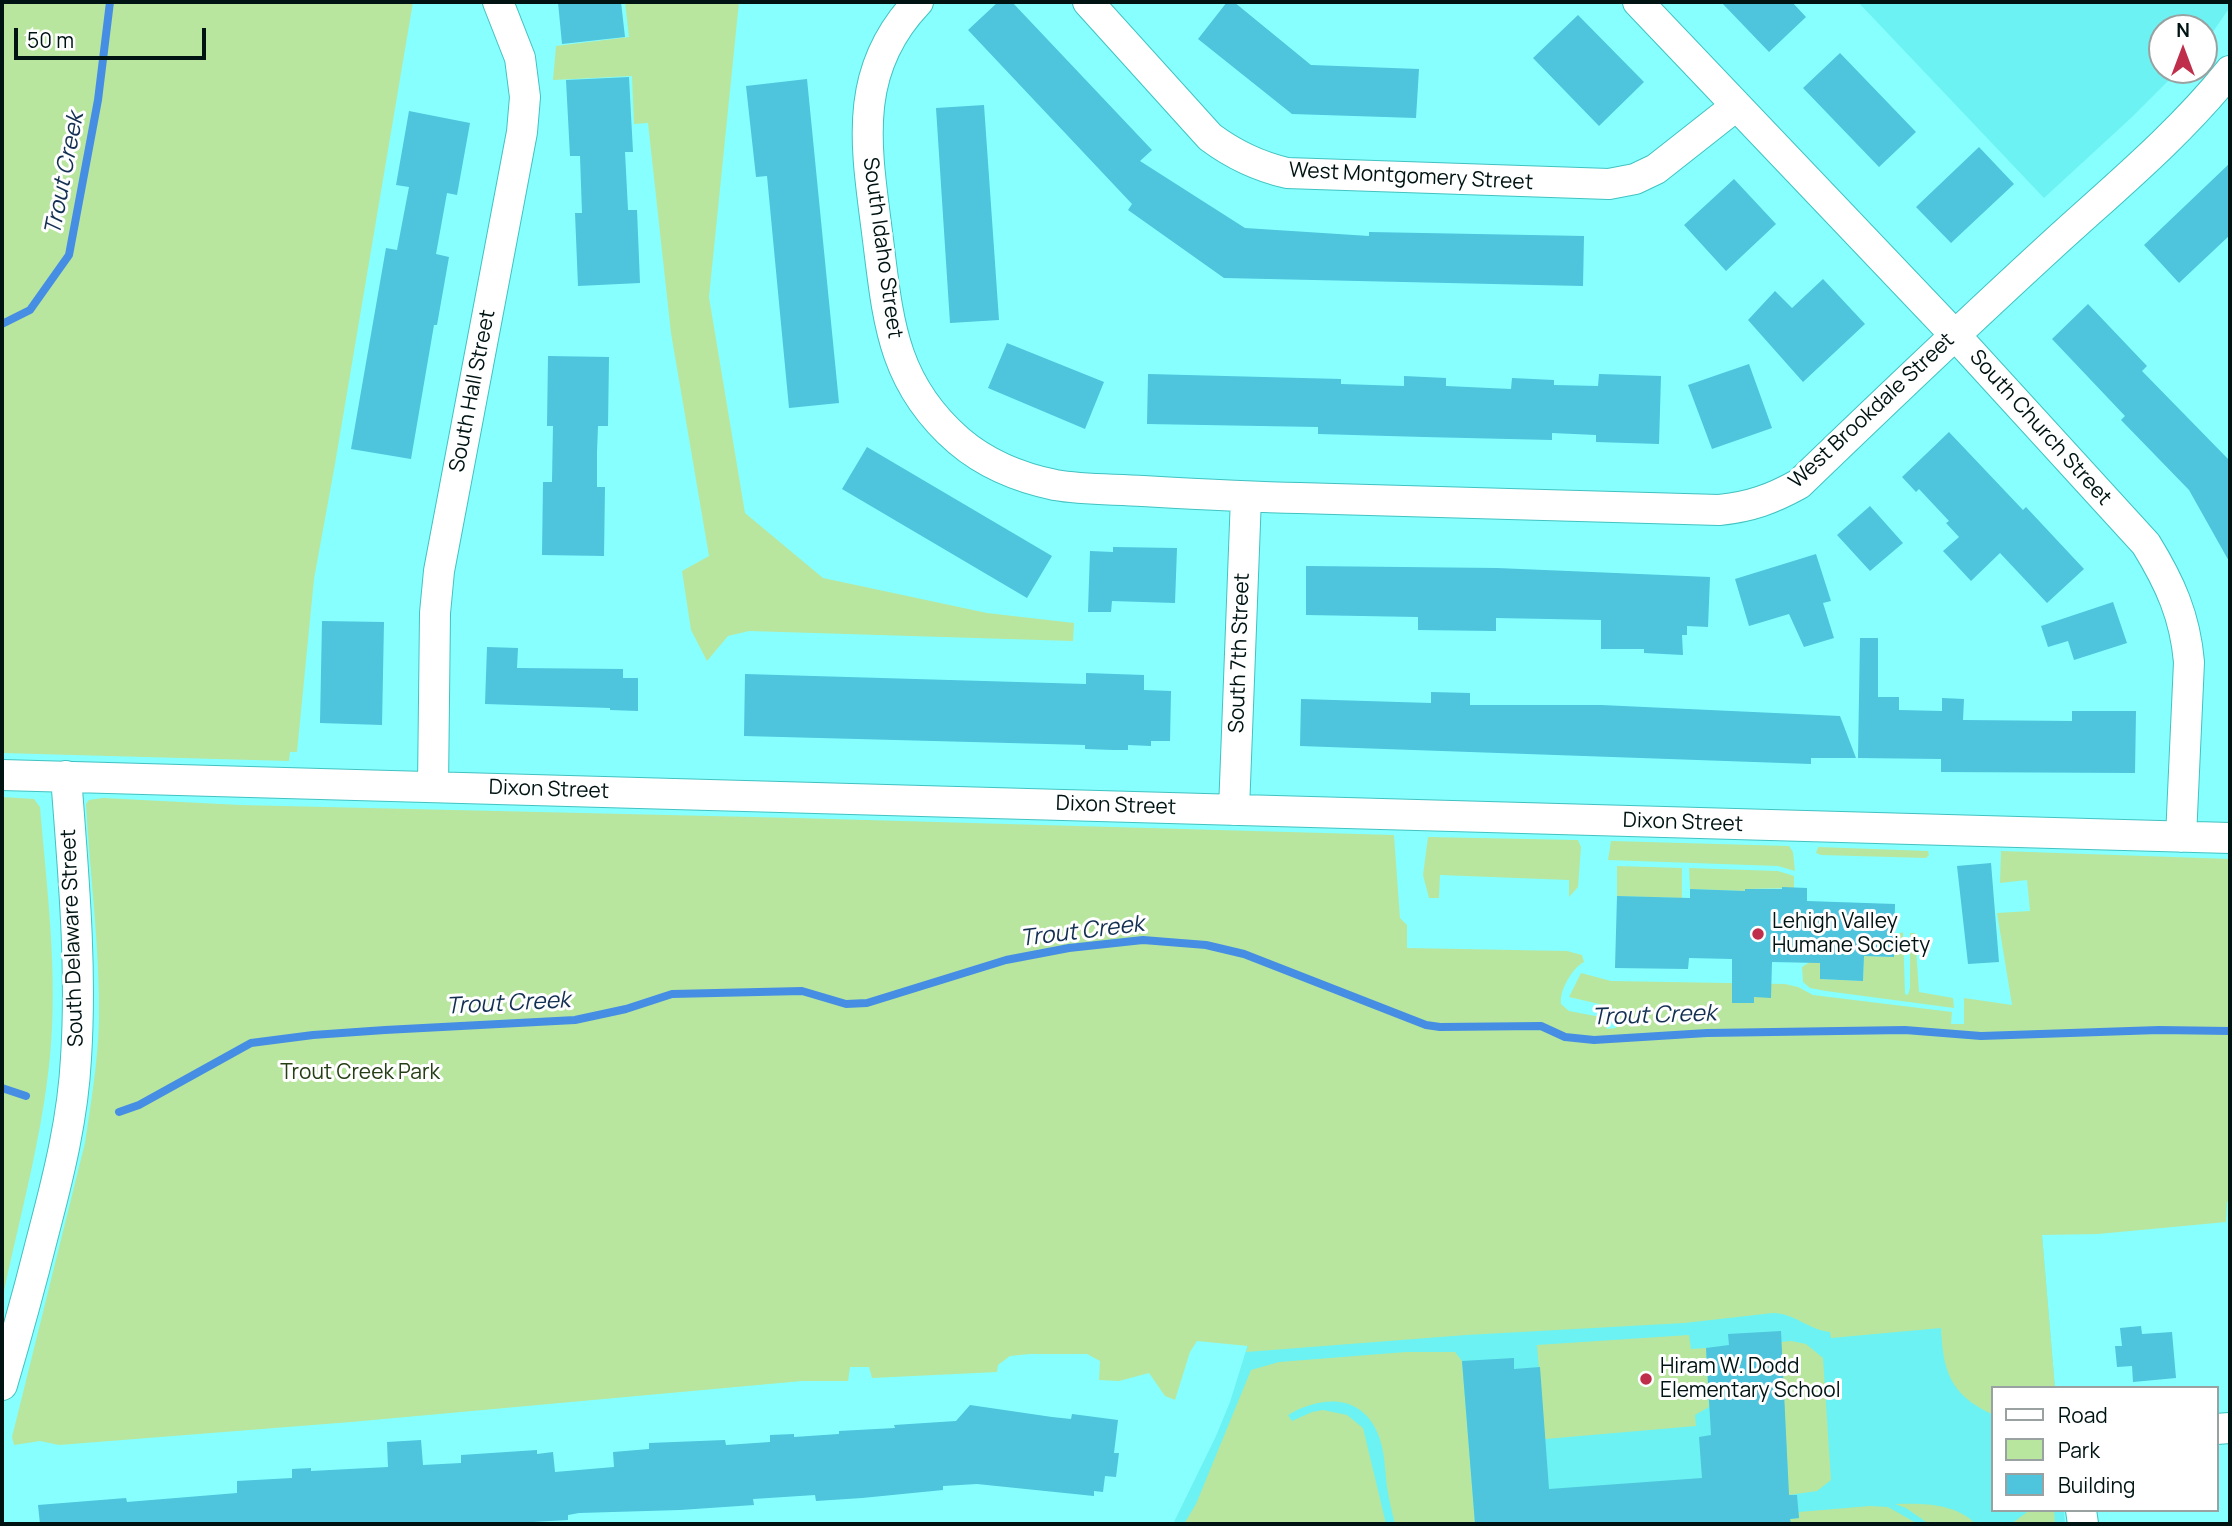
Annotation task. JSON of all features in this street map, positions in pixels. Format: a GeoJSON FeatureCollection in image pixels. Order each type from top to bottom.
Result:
{"type":"FeatureCollection","features":[{"type":"Feature","properties":{"kind":"street","name":"South Hall Street"},"geometry":{"type":"LineString","coordinates":[[433,787],[435,613],[439,571],[522,131],[525,97],[520,58],[498,2]]}},
{"type":"Feature","properties":{"kind":"street","name":"South Idaho Street"},"geometry":{"type":"LineString","coordinates":[[918,2],[895,31],[880,61],[870,92],[866,125],[867,158],[889,325],[899,359],[915,391],[936,419],[962,443],[991,463],[1024,477],[1058,485],[1246,497]]}},
{"type":"Feature","properties":{"kind":"street","name":"West Montgomery Street"},"geometry":{"type":"LineString","coordinates":[[1088,2],[1210,137],[1230,152],[1258,166],[1287,173],[1609,184],[1635,179],[1656,169],[1736,106]]}},
{"type":"Feature","properties":{"kind":"street","name":"South Church Street"},"geometry":{"type":"LineString","coordinates":[[1638,2],[1955,335],[2146,544],[2166,576],[2180,610],[2189,662],[2181,837]]}},
{"type":"Feature","properties":{"kind":"street","name":"West Brookdale Street"},"geometry":{"type":"LineString","coordinates":[[1246,497],[1719,510],[1745,508],[1773,499],[1799,484],[1955,335],[2146,159],[2230,71]]}},
{"type":"Feature","properties":{"kind":"street","name":"South 7th Street"},"geometry":{"type":"LineString","coordinates":[[1234,810],[1246,497]]}},
{"type":"Feature","properties":{"kind":"street","name":"Dixon Street"},"geometry":{"type":"LineString","coordinates":[[2,775],[2230,838]]}},
{"type":"Feature","properties":{"kind":"street","name":"South Delaware Street"},"geometry":{"type":"LineString","coordinates":[[2,1385],[64,1155],[76,1060],[79,997],[77,934],[66,776]]}},
{"type":"Feature","properties":{"kind":"shaded area"},"geometry":{"type":"Polygon","coordinates":[[[1858,2],[2228,2],[2230,7],[2218,25],[2218,14],[2148,14],[2148,84],[2165,84],[2044,198],[1858,2]]]}},
{"type":"Feature","properties":{"kind":"shaded area","name":"Hiram W. Dodd Elementary School"},"geometry":{"type":"Polygon","coordinates":[[[2042,1235],[2055,1386],[1990,1386],[1990,1512],[2064,1512],[2065,1524],[1173,1524],[1230,1402],[1258,1312],[2042,1235]]]}},
{"type":"Feature","properties":{"kind":"green space"},"geometry":{"type":"Polygon","coordinates":[[[2,2],[413,2],[314,579],[297,752],[290,752],[289,761],[2,753],[2,2]]]}},
{"type":"Feature","properties":{"kind":"green space"},"geometry":{"type":"Polygon","coordinates":[[[625,2],[739,2],[709,297],[745,513],[823,578],[987,613],[1074,623],[1073,641],[749,631],[728,636],[707,661],[691,630],[682,571],[709,556],[671,333],[648,123],[634,124],[632,76],[553,80],[556,46],[629,37],[625,2]]]}},
{"type":"Feature","properties":{"kind":"green space"},"geometry":{"type":"Polygon","coordinates":[[[2,797],[34,799],[40,807],[51,932],[53,994],[50,1056],[42,1118],[2,1301],[2,797]]]}},
{"type":"Feature","properties":{"kind":"green space","name":"Trout Creek Park"},"geometry":{"type":"Polygon","coordinates":[[[103,798],[240,805],[1394,835],[1400,918],[1407,925],[1407,948],[1567,951],[1582,955],[1584,962],[1567,980],[1561,1004],[1569,1011],[1606,1018],[1607,1029],[1616,1028],[1612,1007],[1569,997],[1581,973],[1611,981],[1785,984],[1813,995],[1952,1012],[1951,1024],[1964,1024],[1964,998],[2012,1005],[1997,913],[2030,911],[2027,880],[2000,883],[2001,851],[2230,859],[2230,1199],[2227,1202],[2226,1222],[2098,1234],[2042,1235],[2055,1386],[1990,1386],[1990,1413],[1967,1399],[1952,1380],[1944,1357],[1941,1328],[1831,1338],[1830,1332],[1773,1313],[1684,1323],[1466,1335],[1246,1352],[1248,1346],[1197,1341],[1190,1352],[1175,1400],[1165,1396],[1149,1373],[1119,1381],[1099,1380],[1100,1361],[1087,1354],[1030,1354],[1010,1356],[998,1365],[997,1372],[872,1378],[869,1367],[850,1367],[848,1381],[802,1381],[351,1422],[59,1445],[40,1441],[14,1445],[12,1437],[85,1143],[96,1066],[99,993],[86,804],[89,800],[103,798]]]}},
{"type":"Feature","properties":{"kind":"green space"},"geometry":{"type":"Polygon","coordinates":[[[1428,837],[1578,840],[1581,847],[1578,887],[1569,897],[1569,880],[1440,875],[1439,898],[1429,898],[1423,875],[1428,837]]]}},
{"type":"Feature","properties":{"kind":"green space"},"geometry":{"type":"Polygon","coordinates":[[[1611,841],[1789,846],[1793,852],[1795,871],[1778,866],[1608,860],[1611,841]]]}},
{"type":"Feature","properties":{"kind":"green space"},"geometry":{"type":"Polygon","coordinates":[[[1818,847],[1928,851],[1929,855],[1926,858],[1821,855],[1816,853],[1818,847]]]}},
{"type":"Feature","properties":{"kind":"green space"},"geometry":{"type":"Polygon","coordinates":[[[1617,866],[1682,868],[1682,898],[1617,896],[1617,866]]]}},
{"type":"Feature","properties":{"kind":"green space"},"geometry":{"type":"Polygon","coordinates":[[[1689,868],[1778,871],[1794,876],[1794,888],[1745,891],[1690,889],[1689,868]]]}},
{"type":"Feature","properties":{"kind":"green space"},"geometry":{"type":"Polygon","coordinates":[[[1903,932],[1905,994],[1908,995],[1910,988],[1910,933],[1915,933],[1919,992],[1953,998],[1954,1008],[1826,991],[1810,988],[1803,982],[1802,967],[1821,955],[1821,979],[1863,981],[1864,956],[1894,957],[1894,936],[1903,932]]]}},
{"type":"Feature","properties":{"kind":"green space"},"geometry":{"type":"Polygon","coordinates":[[[1689,1335],[1691,1349],[1706,1348],[1709,1407],[1695,1415],[1696,1426],[1545,1439],[1537,1345],[1689,1335]]]}},
{"type":"Feature","properties":{"kind":"green space"},"geometry":{"type":"Polygon","coordinates":[[[1781,1342],[1806,1344],[1823,1358],[1831,1480],[1817,1491],[1789,1495],[1781,1342]]]}},
{"type":"Feature","properties":{"kind":"green space"},"geometry":{"type":"Polygon","coordinates":[[[1406,1352],[1455,1352],[1462,1361],[1475,1524],[1395,1524],[1382,1447],[1371,1421],[1351,1405],[1326,1402],[1288,1415],[1292,1421],[1323,1410],[1347,1415],[1363,1428],[1386,1524],[1184,1524],[1196,1504],[1251,1370],[1279,1362],[1406,1352]]]}},
{"type":"Feature","properties":{"kind":"green space"},"geometry":{"type":"Polygon","coordinates":[[[1895,1504],[1927,1504],[1949,1508],[1976,1524],[1929,1524],[1906,1508],[1895,1504]]]}},
{"type":"Feature","properties":{"kind":"green space"},"geometry":{"type":"Polygon","coordinates":[[[1888,1507],[1918,1524],[1791,1524],[1790,1519],[1799,1518],[1799,1512],[1888,1507]]]}},
{"type":"Feature","properties":{"kind":"green space"},"geometry":{"type":"Polygon","coordinates":[[[2027,1512],[2054,1512],[2055,1524],[2011,1524],[2027,1512]]]}},
{"type":"Feature","properties":{"kind":"building"},"geometry":{"type":"Polygon","coordinates":[[[558,2],[621,2],[625,37],[562,44],[558,2]]]}},
{"type":"Feature","properties":{"kind":"building"},"geometry":{"type":"Polygon","coordinates":[[[998,2],[1012,2],[1152,150],[1140,161],[1245,228],[1369,236],[1369,232],[1584,236],[1583,286],[1224,278],[1128,210],[1132,204],[968,30],[998,2]]]}},
{"type":"Feature","properties":{"kind":"building"},"geometry":{"type":"Polygon","coordinates":[[[1227,2],[1234,2],[1311,65],[1419,69],[1416,118],[1292,114],[1198,39],[1227,2]]]}},
{"type":"Feature","properties":{"kind":"building"},"geometry":{"type":"Polygon","coordinates":[[[1721,2],[1792,2],[1806,17],[1769,52],[1721,2]]]}},
{"type":"Feature","properties":{"kind":"building"},"geometry":{"type":"Polygon","coordinates":[[[1578,15],[1644,82],[1599,126],[1533,58],[1578,15]]]}},
{"type":"Feature","properties":{"kind":"building"},"geometry":{"type":"Polygon","coordinates":[[[1840,53],[1916,132],[1879,167],[1803,88],[1840,53]]]}},
{"type":"Feature","properties":{"kind":"building"},"geometry":{"type":"Polygon","coordinates":[[[629,77],[633,152],[625,152],[628,210],[637,210],[640,283],[578,286],[575,213],[582,213],[580,156],[570,156],[566,80],[629,77]]]}},
{"type":"Feature","properties":{"kind":"building"},"geometry":{"type":"Polygon","coordinates":[[[807,79],[839,403],[789,408],[767,176],[756,177],[746,86],[807,79]]]}},
{"type":"Feature","properties":{"kind":"building"},"geometry":{"type":"Polygon","coordinates":[[[984,105],[999,320],[950,323],[936,108],[984,105]]]}},
{"type":"Feature","properties":{"kind":"building"},"geometry":{"type":"Polygon","coordinates":[[[409,111],[470,123],[457,195],[447,193],[436,254],[449,257],[437,325],[434,325],[411,459],[351,449],[386,248],[397,250],[409,187],[396,185],[409,111]]]}},
{"type":"Feature","properties":{"kind":"building"},"geometry":{"type":"Polygon","coordinates":[[[1979,147],[2014,184],[1951,243],[1916,207],[1979,147]]]}},
{"type":"Feature","properties":{"kind":"building"},"geometry":{"type":"Polygon","coordinates":[[[2230,163],[2230,235],[2179,283],[2144,245],[2230,163]]]}},
{"type":"Feature","properties":{"kind":"building"},"geometry":{"type":"Polygon","coordinates":[[[1734,179],[1776,224],[1726,271],[1684,225],[1734,179]]]}},
{"type":"Feature","properties":{"kind":"building"},"geometry":{"type":"Polygon","coordinates":[[[1823,279],[1865,324],[1803,382],[1748,320],[1775,291],[1792,308],[1823,279]]]}},
{"type":"Feature","properties":{"kind":"building"},"geometry":{"type":"Polygon","coordinates":[[[2088,304],[2147,366],[2142,371],[2230,461],[2230,563],[2189,490],[2121,420],[2125,416],[2052,339],[2088,304]]]}},
{"type":"Feature","properties":{"kind":"building"},"geometry":{"type":"Polygon","coordinates":[[[1007,343],[1104,382],[1085,429],[988,388],[1007,343]]]}},
{"type":"Feature","properties":{"kind":"building"},"geometry":{"type":"Polygon","coordinates":[[[548,356],[609,357],[608,426],[598,426],[597,452],[597,487],[605,487],[604,556],[542,555],[543,482],[552,482],[553,426],[547,426],[548,356]]]}},
{"type":"Feature","properties":{"kind":"building"},"geometry":{"type":"Polygon","coordinates":[[[1749,364],[1772,428],[1712,449],[1688,385],[1749,364]]]}},
{"type":"Feature","properties":{"kind":"building"},"geometry":{"type":"Polygon","coordinates":[[[1148,374],[1341,379],[1341,384],[1404,386],[1404,376],[1446,378],[1446,386],[1511,389],[1512,378],[1554,380],[1554,385],[1598,386],[1599,374],[1661,376],[1659,444],[1596,442],[1596,435],[1552,433],[1552,440],[1318,434],[1318,427],[1147,424],[1148,374]]]}},
{"type":"Feature","properties":{"kind":"building"},"geometry":{"type":"Polygon","coordinates":[[[1949,432],[2023,510],[2026,507],[2084,569],[2047,603],[2000,553],[1971,581],[1943,551],[1959,537],[1946,523],[1949,521],[1919,489],[1916,492],[1902,477],[1949,432]]]}},
{"type":"Feature","properties":{"kind":"building"},"geometry":{"type":"Polygon","coordinates":[[[867,447],[1052,556],[1027,598],[842,489],[867,447]]]}},
{"type":"Feature","properties":{"kind":"building"},"geometry":{"type":"Polygon","coordinates":[[[1870,506],[1903,543],[1870,571],[1837,535],[1870,506]]]}},
{"type":"Feature","properties":{"kind":"building"},"geometry":{"type":"Polygon","coordinates":[[[1113,547],[1177,548],[1175,603],[1112,601],[1111,612],[1088,612],[1090,551],[1113,552],[1113,547]]]}},
{"type":"Feature","properties":{"kind":"building"},"geometry":{"type":"Polygon","coordinates":[[[1816,554],[1831,601],[1823,603],[1834,638],[1804,647],[1789,614],[1749,626],[1735,579],[1816,554]]]}},
{"type":"Feature","properties":{"kind":"building"},"geometry":{"type":"Polygon","coordinates":[[[1306,566],[1497,568],[1710,577],[1708,627],[1687,626],[1687,635],[1682,635],[1683,655],[1644,653],[1644,649],[1601,649],[1601,620],[1496,618],[1496,631],[1418,630],[1418,617],[1306,615],[1306,566]]]}},
{"type":"Feature","properties":{"kind":"building"},"geometry":{"type":"Polygon","coordinates":[[[2113,602],[2127,643],[2074,660],[2068,641],[2048,647],[2041,626],[2113,602]]]}},
{"type":"Feature","properties":{"kind":"building"},"geometry":{"type":"Polygon","coordinates":[[[322,621],[384,622],[382,725],[320,723],[322,621]]]}},
{"type":"Feature","properties":{"kind":"building"},"geometry":{"type":"Polygon","coordinates":[[[1860,638],[1878,638],[1878,697],[1899,697],[1899,710],[1942,711],[1942,698],[1964,699],[1963,720],[2072,721],[2072,711],[2136,711],[2135,773],[1941,772],[1941,759],[1858,758],[1860,638]]]}},
{"type":"Feature","properties":{"kind":"building"},"geometry":{"type":"Polygon","coordinates":[[[487,647],[518,648],[517,668],[623,669],[623,678],[638,678],[638,711],[485,704],[487,647]]]}},
{"type":"Feature","properties":{"kind":"building"},"geometry":{"type":"Polygon","coordinates":[[[1086,673],[1144,675],[1144,690],[1171,691],[1170,741],[1151,741],[1151,746],[1128,745],[1128,750],[1114,750],[1085,749],[1085,745],[744,736],[745,674],[1086,684],[1086,673]]]}},
{"type":"Feature","properties":{"kind":"building"},"geometry":{"type":"Polygon","coordinates":[[[1431,692],[1470,693],[1470,705],[1601,705],[1840,716],[1856,758],[1811,758],[1811,764],[1300,746],[1301,699],[1431,703],[1431,692]]]}},
{"type":"Feature","properties":{"kind":"building"},"geometry":{"type":"Polygon","coordinates":[[[1991,863],[1999,962],[1968,964],[1957,866],[1991,863]]]}},
{"type":"Feature","properties":{"kind":"building","name":"Lehigh Valley Humane Society"},"geometry":{"type":"Polygon","coordinates":[[[1782,887],[1807,888],[1807,901],[1895,904],[1894,957],[1864,956],[1863,981],[1820,979],[1820,963],[1772,962],[1771,998],[1754,997],[1754,1003],[1732,1003],[1732,959],[1689,958],[1688,969],[1615,968],[1617,896],[1690,898],[1690,889],[1745,891],[1782,887]]]}},
{"type":"Feature","properties":{"kind":"building"},"geometry":{"type":"Polygon","coordinates":[[[2141,1326],[2142,1334],[2172,1332],[2176,1378],[2133,1382],[2132,1366],[2117,1367],[2115,1346],[2122,1346],[2120,1328],[2141,1326]]]}},
{"type":"Feature","properties":{"kind":"building"},"geometry":{"type":"Polygon","coordinates":[[[1781,1331],[1789,1495],[1797,1495],[1799,1518],[1790,1519],[1791,1524],[1475,1524],[1462,1361],[1514,1358],[1514,1369],[1540,1367],[1549,1489],[1702,1478],[1699,1437],[1711,1435],[1706,1348],[1729,1345],[1728,1334],[1781,1331]]]}},
{"type":"Feature","properties":{"kind":"building"},"geometry":{"type":"Polygon","coordinates":[[[970,1405],[1071,1419],[1072,1414],[1118,1420],[1114,1453],[1119,1453],[1116,1477],[1105,1476],[1103,1492],[1094,1491],[1094,1496],[977,1484],[943,1486],[943,1490],[862,1498],[816,1501],[815,1495],[753,1499],[754,1505],[579,1513],[568,1515],[568,1520],[498,1524],[40,1524],[38,1505],[126,1498],[127,1502],[237,1493],[237,1481],[292,1478],[292,1469],[311,1468],[311,1471],[388,1467],[387,1442],[421,1440],[423,1465],[461,1463],[461,1455],[537,1450],[537,1454],[553,1452],[555,1472],[614,1467],[613,1452],[649,1449],[649,1443],[725,1440],[726,1445],[770,1442],[770,1435],[794,1434],[794,1437],[839,1434],[839,1431],[956,1421],[970,1405]]]}},
{"type":"Feature","properties":{"kind":"waterway","name":"Trout Creek"},"geometry":{"type":"LineString","coordinates":[[2,324],[30,310],[69,255],[98,100],[110,2]]}},
{"type":"Feature","properties":{"kind":"waterway","name":"Trout Creek"},"geometry":{"type":"LineString","coordinates":[[119,1112],[139,1105],[251,1043],[313,1035],[575,1020],[626,1009],[672,994],[802,991],[846,1004],[867,1003],[1006,960],[1069,948],[1143,940],[1206,945],[1244,954],[1426,1025],[1541,1026],[1565,1037],[1594,1040],[1707,1033],[1905,1030],[1981,1036],[2159,1030],[2230,1031]]}},
{"type":"Feature","properties":{"kind":"waterway","name":"Trout Creek"},"geometry":{"type":"LineString","coordinates":[[2,1088],[26,1096]]}},
{"type":"Feature","properties":{"kind":"place","name":"Lehigh Valley Humane Society"},"geometry":{"type":"Point","coordinates":[1758,934]}},
{"type":"Feature","properties":{"kind":"place","name":"Hiram W. Dodd Elementary School"},"geometry":{"type":"Point","coordinates":[1646,1379]}}]}
